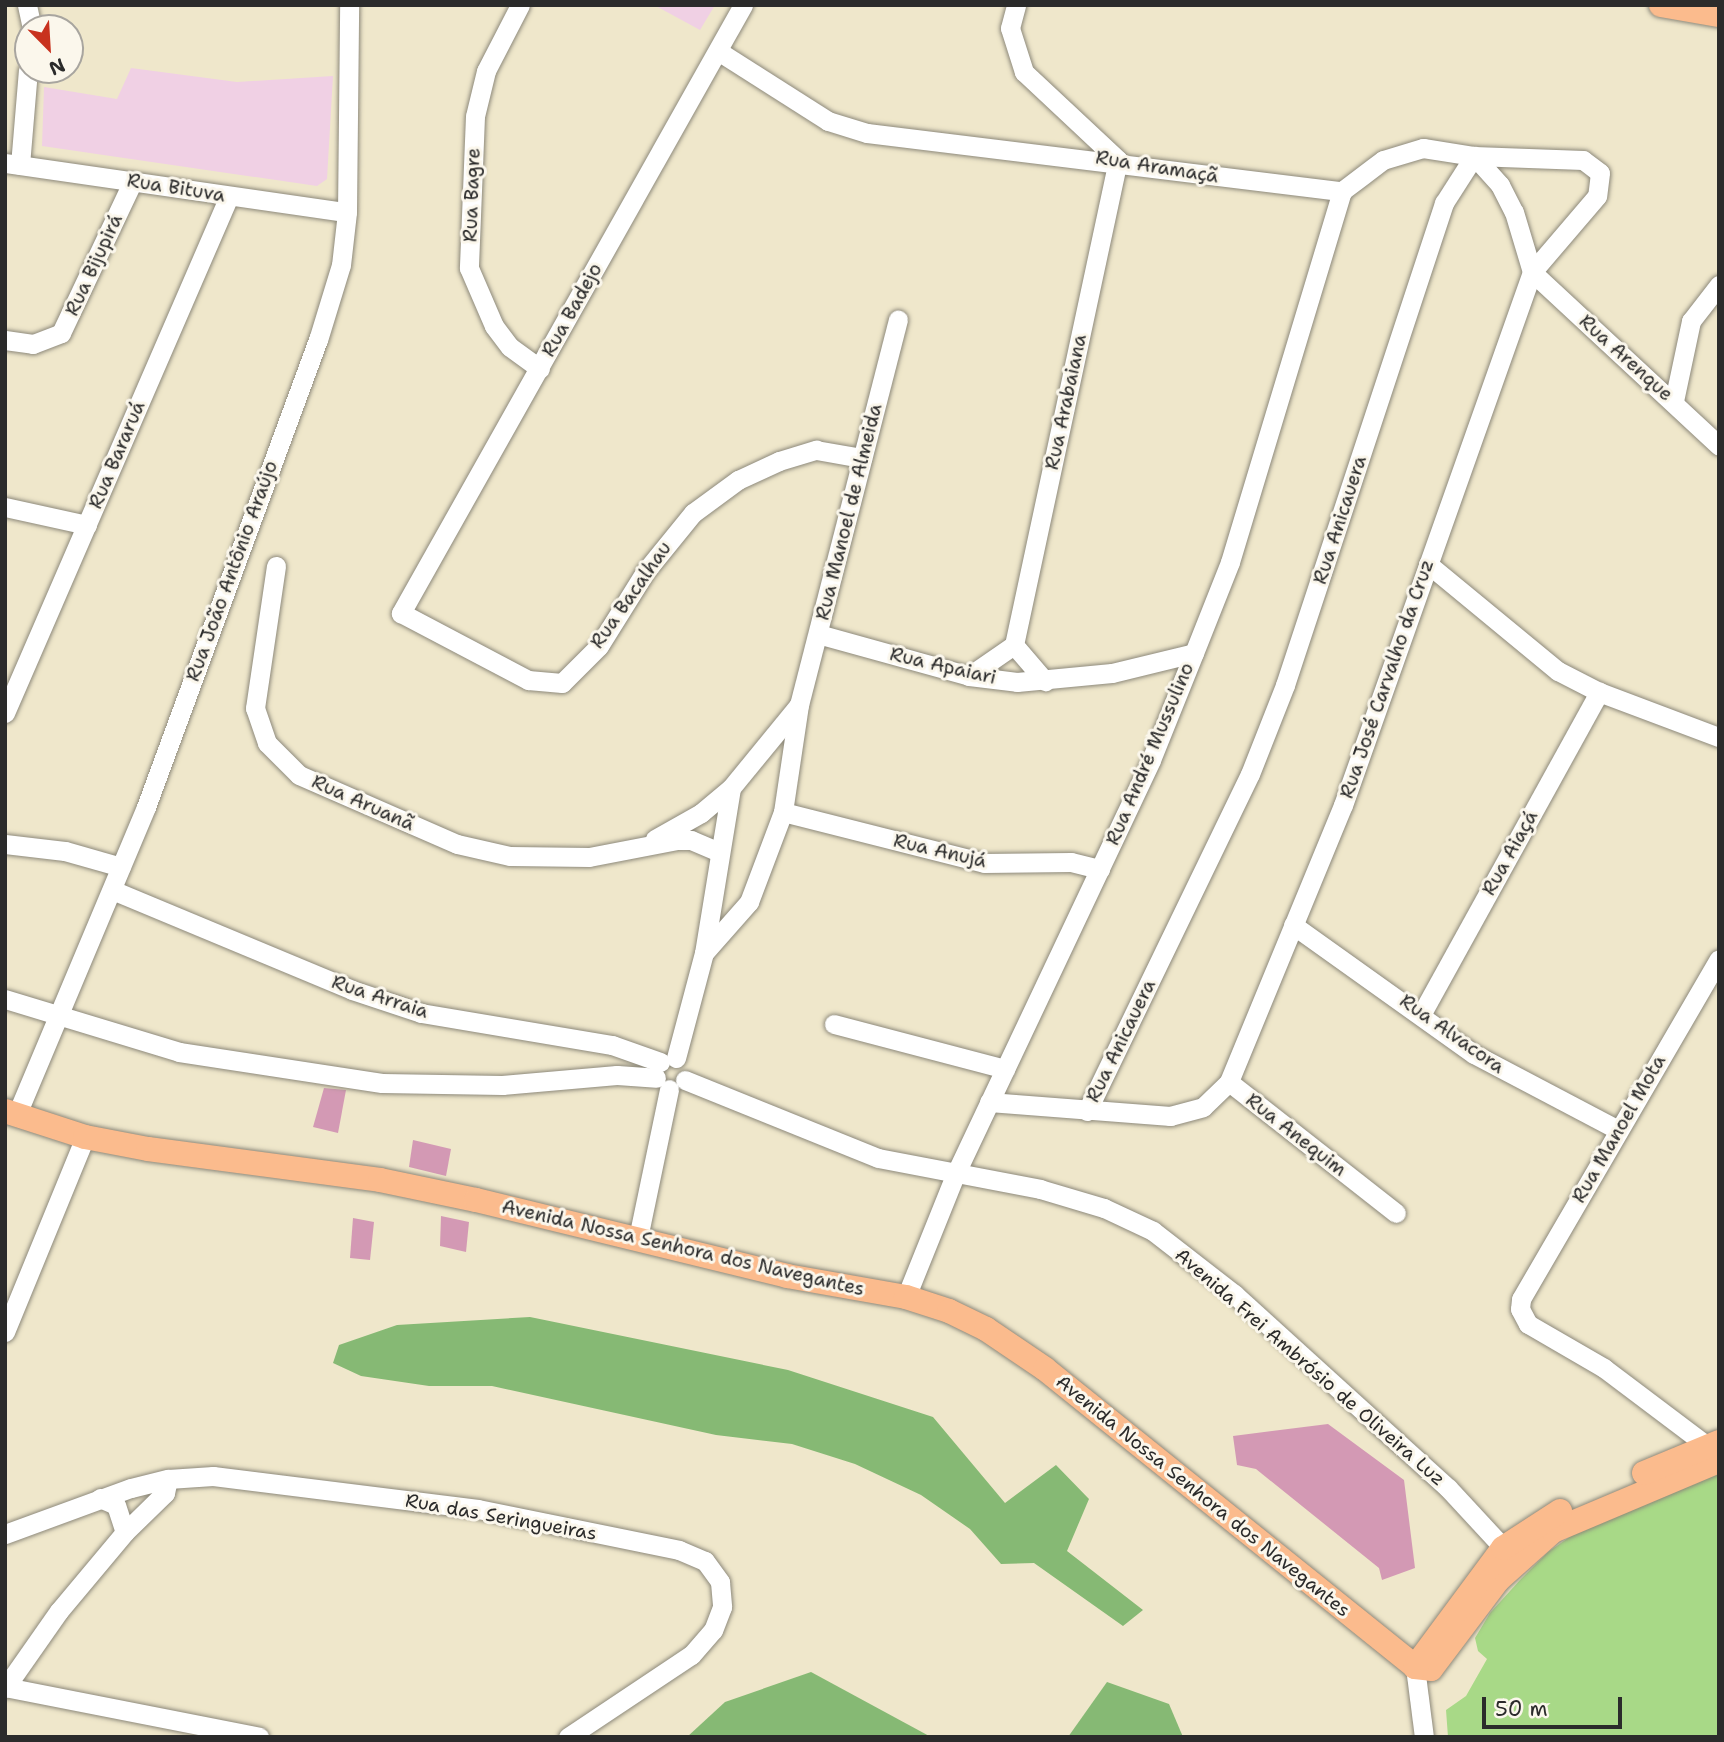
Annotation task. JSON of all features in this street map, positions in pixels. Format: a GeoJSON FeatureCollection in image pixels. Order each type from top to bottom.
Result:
{"type":"FeatureCollection","features":[{"type":"Feature","properties":{"kind":"main road"},"geometry":{"type":"LineString","coordinates":[[1661,5],[1719,15]]}},
{"type":"Feature","properties":{"kind":"main road","name":"Avenida Nossa Senhora dos Navegantes"},"geometry":{"type":"LineString","coordinates":[[11,1113],[85,1137],[380,1180],[638,1238],[787,1276],[906,1297],[986,1329],[1045,1369],[1422,1672]]}},
{"type":"Feature","properties":{"kind":"main road"},"geometry":{"type":"LineString","coordinates":[[1422,1672],[1509,1554],[1716,1451]]}},
{"type":"Feature","properties":{"kind":"street","name":"Rua João Antônio Araújo"},"geometry":{"type":"LineString","coordinates":[[11,1113],[59,1017],[121,867],[318,340],[341,265],[347,212],[349,5]]}},
{"type":"Feature","properties":{"kind":"street","name":"Rua Bagre"},"geometry":{"type":"LineString","coordinates":[[520,5],[486,71],[475,117],[469,268],[494,326],[510,347],[540,369]]}},
{"type":"Feature","properties":{"kind":"street","name":"Rua Badejo"},"geometry":{"type":"LineString","coordinates":[[401,613],[743,5]]}},
{"type":"Feature","properties":{"kind":"street"},"geometry":{"type":"LineString","coordinates":[[1016,5],[1010,29],[1024,72],[1118,160]]}},
{"type":"Feature","properties":{"kind":"street","name":"Rua Aramaçã"},"geometry":{"type":"LineString","coordinates":[[718,51],[828,121],[867,133],[1118,160],[1342,191]]}},
{"type":"Feature","properties":{"kind":"street"},"geometry":{"type":"LineString","coordinates":[[13,164],[26,84]]}},
{"type":"Feature","properties":{"kind":"street"},"geometry":{"type":"LineString","coordinates":[[1342,191],[1383,159],[1423,148],[1474,156],[1583,160],[1600,173],[1597,196],[1532,272]]}},
{"type":"Feature","properties":{"kind":"street"},"geometry":{"type":"LineString","coordinates":[[1474,156],[1500,185],[1514,212],[1532,272]]}},
{"type":"Feature","properties":{"kind":"street","name":"Rua Anicauera"},"geometry":{"type":"LineString","coordinates":[[1087,1111],[1250,774],[1294,660],[1444,203],[1474,156]]}},
{"type":"Feature","properties":{"kind":"street","name":"Rua Arabaiana"},"geometry":{"type":"LineString","coordinates":[[1014,645],[1118,160]]}},
{"type":"Feature","properties":{"kind":"street","name":"Rua Bituva"},"geometry":{"type":"LineString","coordinates":[[13,164],[347,212]]}},
{"type":"Feature","properties":{"kind":"street","name":"Rua Bijupirá"},"geometry":{"type":"LineString","coordinates":[[5,340],[45,343],[61,333],[133,181]]}},
{"type":"Feature","properties":{"kind":"street","name":"Rua André Mussulino"},"geometry":{"type":"LineString","coordinates":[[906,1297],[955,1175],[1151,760],[1230,562],[1342,191]]}},
{"type":"Feature","properties":{"kind":"street","name":"Rua Bararuá"},"geometry":{"type":"LineString","coordinates":[[5,713],[229,196]]}},
{"type":"Feature","properties":{"kind":"street","name":"Rua Arenque"},"geometry":{"type":"LineString","coordinates":[[1532,272],[1674,401],[1719,446]]}},
{"type":"Feature","properties":{"kind":"street","name":"Rua José Carvalho da Cruz"},"geometry":{"type":"LineString","coordinates":[[1229,1082],[1343,805],[1532,272]]}},
{"type":"Feature","properties":{"kind":"street"},"geometry":{"type":"LineString","coordinates":[[1674,401],[1691,321],[1719,285]]}},
{"type":"Feature","properties":{"kind":"street","name":"Rua Manoel de Almeida"},"geometry":{"type":"LineString","coordinates":[[704,953],[749,902],[782,812],[799,705],[898,319]]}},
{"type":"Feature","properties":{"kind":"street","name":"Rua Bacalhau"},"geometry":{"type":"LineString","coordinates":[[401,613],[528,680],[562,683],[599,646],[645,572],[693,513],[738,480],[779,461],[816,450],[862,458]]}},
{"type":"Feature","properties":{"kind":"street"},"geometry":{"type":"LineString","coordinates":[[5,507],[87,525]]}},
{"type":"Feature","properties":{"kind":"street"},"geometry":{"type":"LineString","coordinates":[[1427,564],[1527,650],[1599,692],[1719,737]]}},
{"type":"Feature","properties":{"kind":"street","name":"Rua Aruanã"},"geometry":{"type":"LineString","coordinates":[[276,566],[255,708],[258,724],[282,762],[299,775],[457,844],[510,856],[589,857],[648,843],[691,840],[719,852]]}},
{"type":"Feature","properties":{"kind":"street","name":"Rua Apaiari"},"geometry":{"type":"LineString","coordinates":[[818,634],[969,676],[1045,681],[1112,673],[1194,653]]}},
{"type":"Feature","properties":{"kind":"street"},"geometry":{"type":"LineString","coordinates":[[969,676],[1014,645],[1045,681]]}},
{"type":"Feature","properties":{"kind":"street","name":"Rua Aiaçá"},"geometry":{"type":"LineString","coordinates":[[1422,1013],[1599,692]]}},
{"type":"Feature","properties":{"kind":"street","name":"Rua Manoel de Almeida"},"geometry":{"type":"LineString","coordinates":[[638,1238],[669,1073],[704,953],[731,788],[799,705]]}},
{"type":"Feature","properties":{"kind":"street","name":"Rua Aruanã"},"geometry":{"type":"LineString","coordinates":[[648,843],[701,813],[731,788]]}},
{"type":"Feature","properties":{"kind":"street","name":"Rua Anujá"},"geometry":{"type":"LineString","coordinates":[[782,812],[984,863],[1071,862],[1100,869]]}},
{"type":"Feature","properties":{"kind":"street"},"geometry":{"type":"LineString","coordinates":[[5,844],[65,851],[121,867]]}},
{"type":"Feature","properties":{"kind":"street","name":"Rua Arraia"},"geometry":{"type":"LineString","coordinates":[[112,890],[352,990],[421,1013],[612,1045],[669,1073]]}},
{"type":"Feature","properties":{"kind":"street","name":"Rua Alvacora"},"geometry":{"type":"LineString","coordinates":[[1293,925],[1422,1013],[1474,1054],[1618,1130]]}},
{"type":"Feature","properties":{"kind":"street","name":"Rua Manoel Mota"},"geometry":{"type":"LineString","coordinates":[[1716,1451],[1604,1368],[1528,1324],[1520,1309],[1521,1299],[1618,1130],[1710,990],[1719,959]]}},
{"type":"Feature","properties":{"kind":"street","name":"Avenida Frei Ambrósio de Oliveira Luz"},"geometry":{"type":"LineString","coordinates":[[5,999],[129,1039],[245,1066],[382,1083],[502,1085],[669,1073],[814,1135],[878,1158],[955,1175],[1040,1189],[1104,1208],[1153,1231],[1234,1294],[1448,1488],[1509,1554]]}},
{"type":"Feature","properties":{"kind":"street"},"geometry":{"type":"LineString","coordinates":[[834,1024],[1005,1069]]}},
{"type":"Feature","properties":{"kind":"street","name":"Rua Anequim"},"geometry":{"type":"LineString","coordinates":[[989,1102],[1087,1111],[1186,1114],[1203,1107],[1229,1082],[1396,1213]]}},
{"type":"Feature","properties":{"kind":"street"},"geometry":{"type":"LineString","coordinates":[[5,1332],[85,1137]]}},
{"type":"Feature","properties":{"kind":"street","name":"Rua das Seringueiras"},"geometry":{"type":"LineString","coordinates":[[5,1534],[100,1498],[169,1479],[213,1476],[478,1509],[680,1550],[705,1561],[720,1582],[722,1607],[713,1630],[691,1655],[568,1737]]}},
{"type":"Feature","properties":{"kind":"street"},"geometry":{"type":"LineString","coordinates":[[169,1479],[165,1493],[125,1532],[59,1611],[5,1687],[259,1737]]}},
{"type":"Feature","properties":{"kind":"street"},"geometry":{"type":"LineString","coordinates":[[100,1498],[116,1505],[125,1532]]}},
{"type":"Feature","properties":{"kind":"street"},"geometry":{"type":"LineString","coordinates":[[1422,1672],[1424,1737]]}},
{"type":"Feature","properties":{"kind":"shaded area"},"geometry":{"type":"Polygon","coordinates":[[[654,5],[715,5],[700,30],[654,5]]]}},
{"type":"Feature","properties":{"kind":"shaded area"},"geometry":{"type":"Polygon","coordinates":[[[131,68],[237,82],[333,76],[327,179],[317,186],[42,146],[44,87],[117,99],[131,68]]]}},
{"type":"Feature","properties":{"kind":"green space"},"geometry":{"type":"Polygon","coordinates":[[[530,1317],[788,1370],[933,1417],[1005,1503],[1056,1465],[1089,1499],[1067,1551],[1143,1610],[1123,1626],[1034,1563],[1001,1564],[970,1529],[921,1495],[855,1464],[792,1444],[716,1435],[492,1386],[429,1386],[361,1376],[333,1363],[339,1345],[397,1325],[530,1317]]]}},
{"type":"Feature","properties":{"kind":"green space"},"geometry":{"type":"Polygon","coordinates":[[[1719,1461],[1719,1737],[1448,1737],[1446,1710],[1466,1696],[1487,1659],[1478,1651],[1475,1638],[1490,1613],[1520,1580],[1548,1552],[1597,1518],[1719,1461]]]}},
{"type":"Feature","properties":{"kind":"green space"},"geometry":{"type":"Polygon","coordinates":[[[811,1672],[931,1737],[687,1737],[725,1702],[811,1672]]]}},
{"type":"Feature","properties":{"kind":"green space"},"geometry":{"type":"Polygon","coordinates":[[[1107,1682],[1169,1704],[1183,1737],[1068,1737],[1107,1682]]]}},
{"type":"Feature","properties":{"kind":"building"},"geometry":{"type":"Polygon","coordinates":[[[324,1088],[346,1090],[338,1133],[313,1127],[324,1088]]]}},
{"type":"Feature","properties":{"kind":"building"},"geometry":{"type":"Polygon","coordinates":[[[413,1140],[451,1149],[446,1176],[409,1167],[413,1140]]]}},
{"type":"Feature","properties":{"kind":"building"},"geometry":{"type":"Polygon","coordinates":[[[441,1216],[469,1222],[466,1252],[440,1246],[441,1216]]]}},
{"type":"Feature","properties":{"kind":"building"},"geometry":{"type":"Polygon","coordinates":[[[353,1218],[374,1222],[370,1260],[350,1258],[353,1218]]]}},
{"type":"Feature","properties":{"kind":"building"},"geometry":{"type":"Polygon","coordinates":[[[1328,1424],[1404,1480],[1415,1568],[1382,1580],[1379,1568],[1256,1469],[1237,1465],[1233,1436],[1328,1424]]]}}]}
